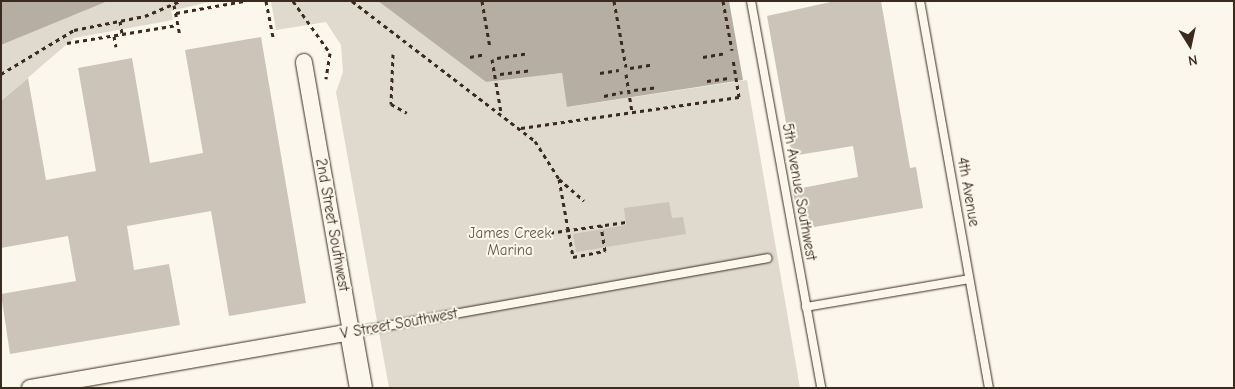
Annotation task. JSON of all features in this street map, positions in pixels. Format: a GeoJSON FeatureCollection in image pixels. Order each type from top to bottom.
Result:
{"type":"FeatureCollection","features":[{"type":"Feature","properties":{"kind":"street","name":"2nd Street Southwest"},"geometry":{"type":"LineString","coordinates":[[304,62],[361,388]]}},
{"type":"Feature","properties":{"kind":"street","name":"V Street Southwest"},"geometry":{"type":"LineString","coordinates":[[30,388],[351,332]]}},
{"type":"Feature","properties":{"kind":"lane","name":"5th Avenue Southwest"},"geometry":{"type":"LineString","coordinates":[[751,1],[821,388]]}},
{"type":"Feature","properties":{"kind":"lane","name":"4th Avenue"},"geometry":{"type":"LineString","coordinates":[[920,1],[989,388]]}},
{"type":"Feature","properties":{"kind":"lane","name":"V Street Southwest"},"geometry":{"type":"LineString","coordinates":[[351,332],[767,258]]}},
{"type":"Feature","properties":{"kind":"lane"},"geometry":{"type":"LineString","coordinates":[[806,307],[969,279]]}},
{"type":"Feature","properties":{"kind":"path"},"geometry":{"type":"LineString","coordinates":[[1,74],[74,30],[120,21],[174,5],[180,1]]}},
{"type":"Feature","properties":{"kind":"path"},"geometry":{"type":"LineString","coordinates":[[176,13],[244,1]]}},
{"type":"Feature","properties":{"kind":"path"},"geometry":{"type":"LineString","coordinates":[[266,1],[273,38]]}},
{"type":"Feature","properties":{"kind":"path"},"geometry":{"type":"LineString","coordinates":[[293,1],[316,31]]}},
{"type":"Feature","properties":{"kind":"path"},"geometry":{"type":"LineString","coordinates":[[352,1],[501,112],[546,154],[559,179],[573,257],[605,251],[601,225]]}},
{"type":"Feature","properties":{"kind":"path"},"geometry":{"type":"LineString","coordinates":[[482,1],[490,48]]}},
{"type":"Feature","properties":{"kind":"path"},"geometry":{"type":"LineString","coordinates":[[614,1],[628,67],[654,64]]}},
{"type":"Feature","properties":{"kind":"path"},"geometry":{"type":"LineString","coordinates":[[723,1],[732,50]]}},
{"type":"Feature","properties":{"kind":"path"},"geometry":{"type":"LineString","coordinates":[[174,5],[180,35]]}},
{"type":"Feature","properties":{"kind":"path"},"geometry":{"type":"LineString","coordinates":[[120,21],[122,34]]}},
{"type":"Feature","properties":{"kind":"path"},"geometry":{"type":"LineString","coordinates":[[67,43],[178,25]]}},
{"type":"Feature","properties":{"kind":"path"},"geometry":{"type":"LineString","coordinates":[[114,36],[116,48]]}},
{"type":"Feature","properties":{"kind":"path"},"geometry":{"type":"LineString","coordinates":[[497,58],[528,53]]}},
{"type":"Feature","properties":{"kind":"path"},"geometry":{"type":"LineString","coordinates":[[703,57],[725,53]]}},
{"type":"Feature","properties":{"kind":"path"},"geometry":{"type":"LineString","coordinates":[[393,54],[391,104],[407,113]]}},
{"type":"Feature","properties":{"kind":"path"},"geometry":{"type":"LineString","coordinates":[[470,56],[486,54]]}},
{"type":"Feature","properties":{"kind":"path"},"geometry":{"type":"LineString","coordinates":[[520,128],[739,97],[734,58]]}},
{"type":"Feature","properties":{"kind":"path"},"geometry":{"type":"LineString","coordinates":[[492,59],[501,112]]}},
{"type":"Feature","properties":{"kind":"path"},"geometry":{"type":"LineString","coordinates":[[500,74],[531,70]]}},
{"type":"Feature","properties":{"kind":"path"},"geometry":{"type":"LineString","coordinates":[[600,73],[619,70]]}},
{"type":"Feature","properties":{"kind":"path"},"geometry":{"type":"LineString","coordinates":[[626,74],[632,111]]}},
{"type":"Feature","properties":{"kind":"path"},"geometry":{"type":"LineString","coordinates":[[707,81],[729,78]]}},
{"type":"Feature","properties":{"kind":"path"},"geometry":{"type":"LineString","coordinates":[[634,90],[657,86]]}},
{"type":"Feature","properties":{"kind":"path"},"geometry":{"type":"LineString","coordinates":[[604,96],[624,92]]}},
{"type":"Feature","properties":{"kind":"path"},"geometry":{"type":"LineString","coordinates":[[559,179],[573,186],[584,201]]}},
{"type":"Feature","properties":{"kind":"path"},"geometry":{"type":"LineString","coordinates":[[534,235],[626,222]]}},
{"type":"Feature","properties":{"kind":"green space"},"geometry":{"type":"Polygon","coordinates":[[[108,1],[213,1],[171,11],[173,20],[74,38],[1,101],[1,45],[108,1]]]}},
{"type":"Feature","properties":{"kind":"green space","name":"James Creek Marina"},"geometry":{"type":"Polygon","coordinates":[[[271,1],[378,1],[486,82],[562,73],[568,107],[747,80],[800,388],[389,388],[336,92],[343,72],[341,45],[326,22],[276,30],[271,1]]]}},
{"type":"Feature","properties":{"kind":"shaded area"},"geometry":{"type":"Polygon","coordinates":[[[1,1],[108,1],[1,45],[1,1]]]}},
{"type":"Feature","properties":{"kind":"shaded area"},"geometry":{"type":"Polygon","coordinates":[[[378,1],[729,1],[743,80],[567,107],[562,73],[486,82],[378,1]]]}},
{"type":"Feature","properties":{"kind":"building"},"geometry":{"type":"Polygon","coordinates":[[[835,1],[881,1],[910,168],[916,167],[923,208],[803,229],[792,190],[858,177],[853,146],[792,156],[767,16],[835,1]]]}},
{"type":"Feature","properties":{"kind":"building"},"geometry":{"type":"Polygon","coordinates":[[[261,37],[306,303],[229,316],[211,211],[127,226],[134,270],[169,264],[180,325],[10,354],[1,294],[76,281],[68,236],[1,248],[1,101],[28,78],[46,180],[96,171],[78,68],[132,58],[150,163],[203,153],[185,50],[261,37]]]}},
{"type":"Feature","properties":{"kind":"building"},"geometry":{"type":"Polygon","coordinates":[[[669,202],[672,218],[683,217],[686,234],[576,252],[573,234],[626,225],[624,208],[669,202]]]}}]}
